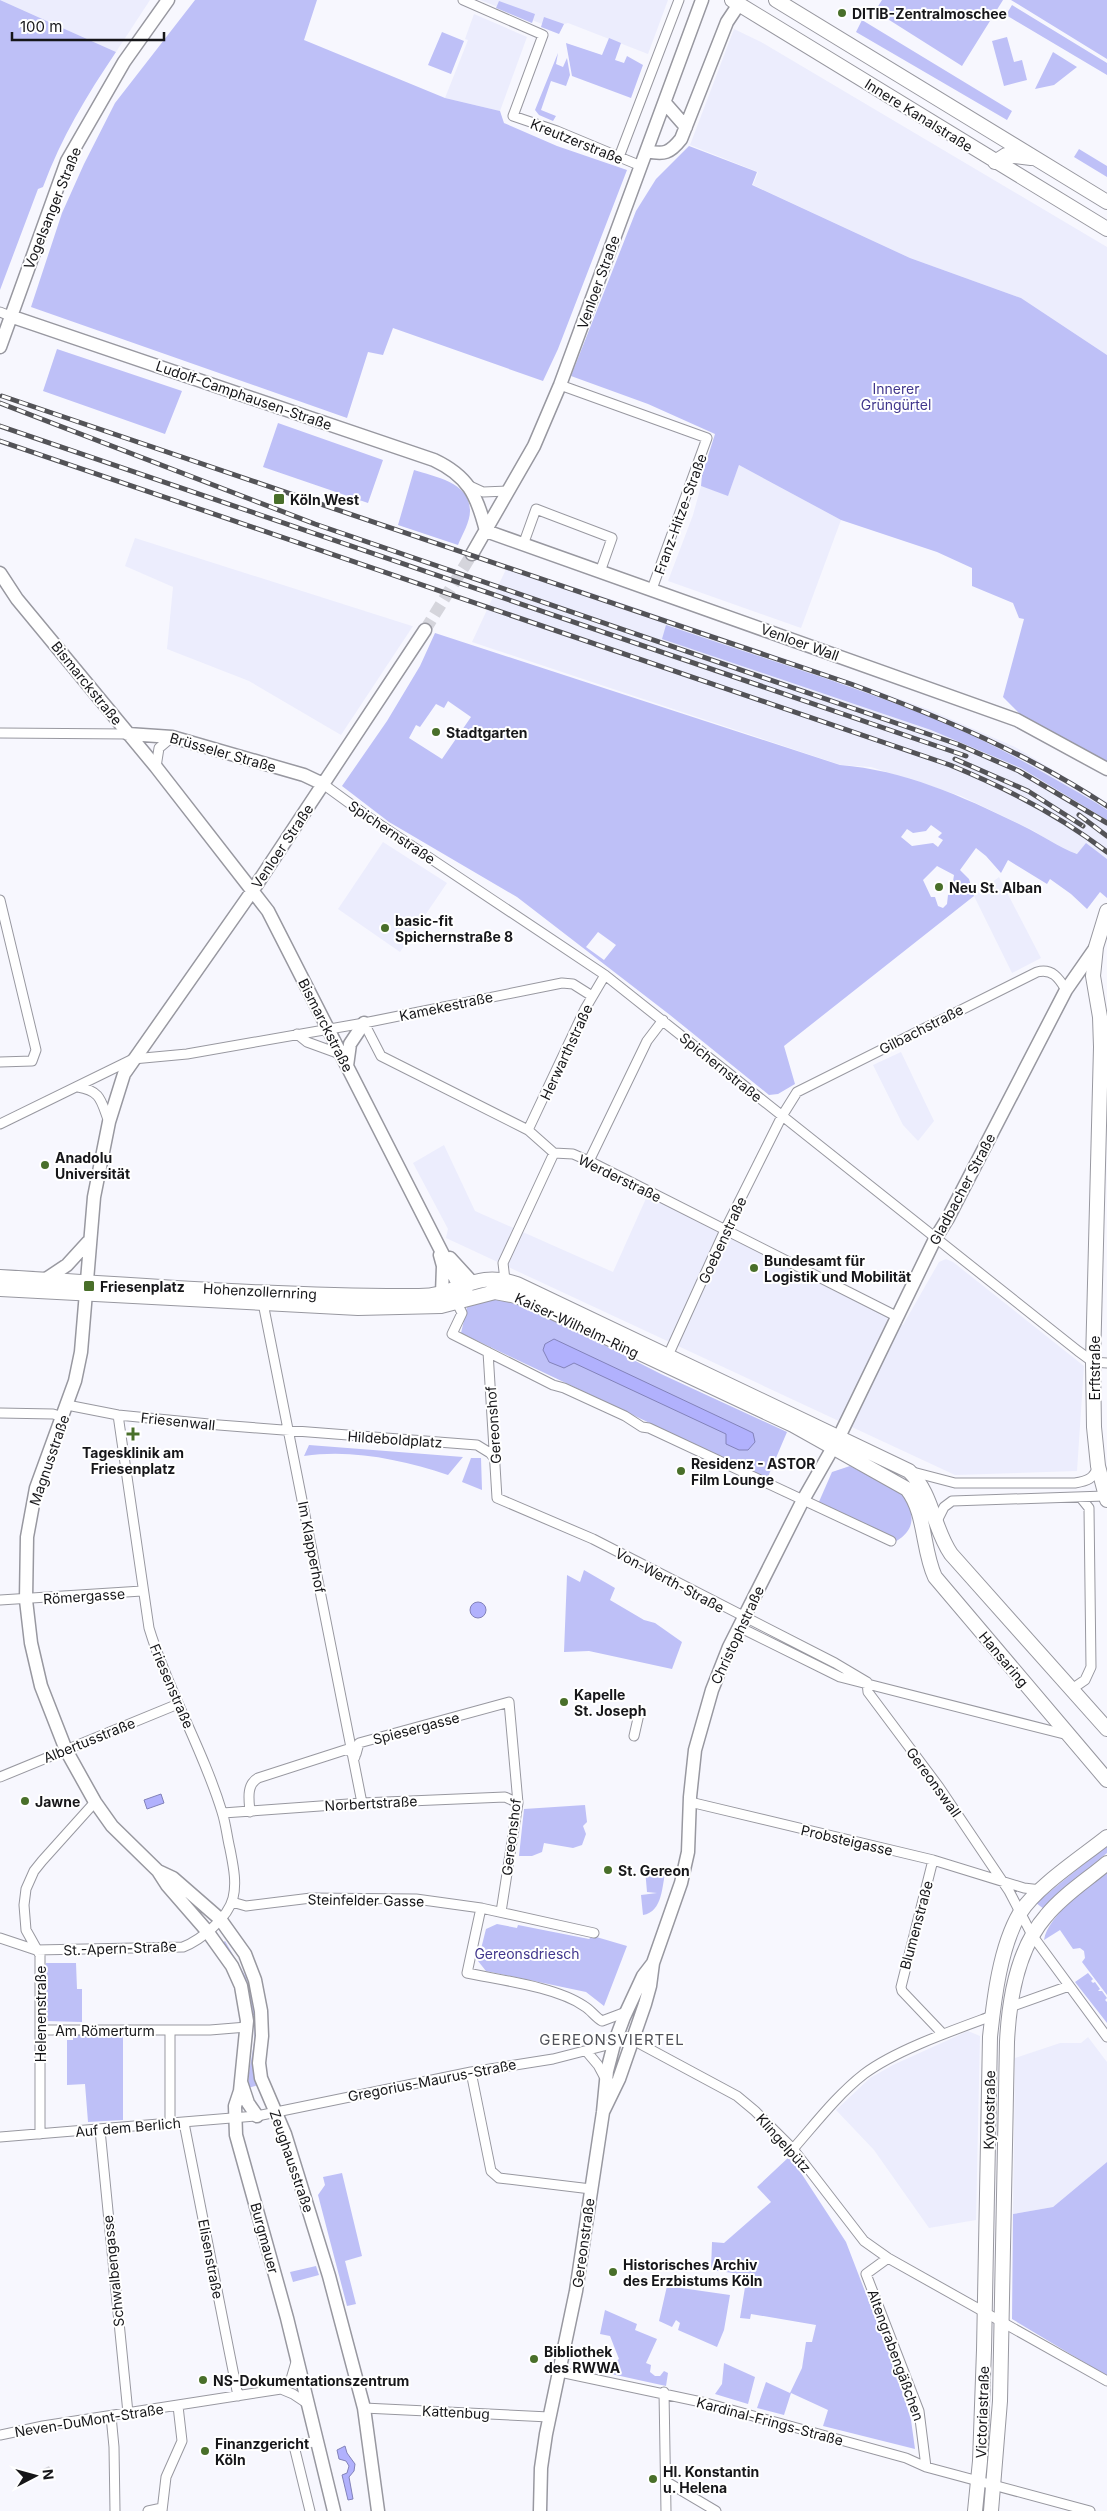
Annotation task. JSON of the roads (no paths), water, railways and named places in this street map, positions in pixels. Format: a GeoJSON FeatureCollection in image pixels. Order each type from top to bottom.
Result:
{"type":"FeatureCollection","features":[{"type":"Feature","properties":{"kind":"main road","name":"Innere Kanalstraße"},"geometry":{"type":"LineString","coordinates":[[776,0],[1107,202]]}},
{"type":"Feature","properties":{"kind":"main road","name":"Innere Kanalstraße"},"geometry":{"type":"LineString","coordinates":[[735,2],[1107,229]]}},
{"type":"Feature","properties":{"kind":"main road"},"geometry":{"type":"LineString","coordinates":[[995,162],[1006,155],[1039,160]]}},
{"type":"Feature","properties":{"kind":"main road","name":"Erftstraße"},"geometry":{"type":"LineString","coordinates":[[1106,1498],[1098,1466],[1094,1427],[1093,1362],[1101,1047],[1100,1018],[1093,976],[1096,947],[1107,911]]}},
{"type":"Feature","properties":{"kind":"main road","name":"Hohenzollernring"},"geometry":{"type":"LineString","coordinates":[[0,1277],[46,1279],[86,1287]]}},
{"type":"Feature","properties":{"kind":"main road","name":"Kaiser-Wilhelm-Ring"},"geometry":{"type":"LineString","coordinates":[[465,1284],[492,1278],[505,1280],[793,1425],[909,1471],[919,1481],[927,1495],[936,1524]]}},
{"type":"Feature","properties":{"kind":"main road","name":"Hohenzollernring"},"geometry":{"type":"LineString","coordinates":[[261,1297],[434,1296],[465,1284]]}},
{"type":"Feature","properties":{"kind":"main road","name":"Hohenzollernring"},"geometry":{"type":"LineString","coordinates":[[0,1289],[86,1287],[261,1297],[358,1308],[441,1306],[457,1303]]}},
{"type":"Feature","properties":{"kind":"main road","name":"Kaiser-Wilhelm-Ring"},"geometry":{"type":"LineString","coordinates":[[457,1303],[472,1297],[495,1292],[516,1296],[666,1361]]}},
{"type":"Feature","properties":{"kind":"main road","name":"Kaiser-Wilhelm-Ring"},"geometry":{"type":"LineString","coordinates":[[835,1443],[906,1489],[913,1497],[921,1527]]}},
{"type":"Feature","properties":{"kind":"main road"},"geometry":{"type":"LineString","coordinates":[[936,1524],[944,1543],[952,1554],[1107,1729]]}},
{"type":"Feature","properties":{"kind":"main road","name":"Hansaring"},"geometry":{"type":"LineString","coordinates":[[921,1527],[935,1577],[1107,1780]]}},
{"type":"Feature","properties":{"kind":"main road"},"geometry":{"type":"LineString","coordinates":[[1091,1761],[1107,1774]]}},
{"type":"Feature","properties":{"kind":"main road"},"geometry":{"type":"LineString","coordinates":[[1020,1913],[1041,1890],[1107,1837]]}},
{"type":"Feature","properties":{"kind":"main road","name":"Kyotostraße"},"geometry":{"type":"LineString","coordinates":[[1001,2322],[1007,2042],[1010,2007],[1019,1969],[1032,1935],[1046,1915],[1107,1863]]}},
{"type":"Feature","properties":{"kind":"main road","name":"Kyotostraße"},"geometry":{"type":"LineString","coordinates":[[985,2312],[992,2016],[1001,1967],[1020,1913]]}},
{"type":"Feature","properties":{"kind":"main road","name":"Victoriastraße"},"geometry":{"type":"LineString","coordinates":[[975,2511],[985,2312]]}},
{"type":"Feature","properties":{"kind":"main road","name":"Victoriastraße"},"geometry":{"type":"LineString","coordinates":[[991,2511],[1000,2401],[1001,2322]]}},
{"type":"Feature","properties":{"kind":"street","name":"Vogelsanger Straße"},"geometry":{"type":"LineString","coordinates":[[0,348],[5,314],[67,161],[124,62],[168,0]]}},
{"type":"Feature","properties":{"kind":"street","name":"Kreutzerstraße"},"geometry":{"type":"LineString","coordinates":[[463,0],[544,35],[513,116],[641,166]]}},
{"type":"Feature","properties":{"kind":"street"},"geometry":{"type":"LineString","coordinates":[[619,156],[679,0]]}},
{"type":"Feature","properties":{"kind":"street","name":"Venloer Straße"},"geometry":{"type":"LineString","coordinates":[[472,554],[534,446],[560,385],[702,0]]}},
{"type":"Feature","properties":{"kind":"street"},"geometry":{"type":"LineString","coordinates":[[647,151],[664,153],[673,150],[681,139],[735,2]]}},
{"type":"Feature","properties":{"kind":"street"},"geometry":{"type":"LineString","coordinates":[[664,103],[686,127]]}},
{"type":"Feature","properties":{"kind":"street","name":"Ludolf-Camphausen-Straße"},"geometry":{"type":"LineString","coordinates":[[5,314],[434,460],[452,468],[470,486],[486,531]]}},
{"type":"Feature","properties":{"kind":"street","name":"Franz-Hitze-Straße"},"geometry":{"type":"LineString","coordinates":[[560,385],[707,438],[652,589]]}},
{"type":"Feature","properties":{"kind":"street"},"geometry":{"type":"LineString","coordinates":[[470,486],[482,492],[508,491]]}},
{"type":"Feature","properties":{"kind":"street"},"geometry":{"type":"LineString","coordinates":[[523,546],[536,509],[612,538],[600,572]]}},
{"type":"Feature","properties":{"kind":"street","name":"Venloer Wall"},"geometry":{"type":"LineString","coordinates":[[486,531],[523,546],[652,589],[1017,720],[1107,769]]}},
{"type":"Feature","properties":{"kind":"street","name":"Bismarckstraße"},"geometry":{"type":"LineString","coordinates":[[0,573],[17,599]]}},
{"type":"Feature","properties":{"kind":"street","name":"Bismarckstraße"},"geometry":{"type":"LineString","coordinates":[[0,581],[156,767],[268,911],[436,1241]]}},
{"type":"Feature","properties":{"kind":"street","name":"Venloer Straße"},"geometry":{"type":"LineString","coordinates":[[133,1059],[253,890],[425,630]]}},
{"type":"Feature","properties":{"kind":"street","name":"Brüsseler Straße"},"geometry":{"type":"LineString","coordinates":[[0,733],[172,736],[304,775],[323,784]]}},
{"type":"Feature","properties":{"kind":"street"},"geometry":{"type":"LineString","coordinates":[[156,767],[159,748],[172,736]]}},
{"type":"Feature","properties":{"kind":"street","name":"Spichernstraße"},"geometry":{"type":"LineString","coordinates":[[323,784],[366,816],[605,975],[935,1239],[1093,1362]]}},
{"type":"Feature","properties":{"kind":"street"},"geometry":{"type":"LineString","coordinates":[[0,900],[35,1044],[34,1059],[27,1062],[0,1062]]}},
{"type":"Feature","properties":{"kind":"street","name":"Gladbacher Straße"},"geometry":{"type":"LineString","coordinates":[[835,1443],[935,1239],[948,1218],[1066,990],[1096,947]]}},
{"type":"Feature","properties":{"kind":"street","name":"Gilbachstraße"},"geometry":{"type":"LineString","coordinates":[[782,1116],[797,1092],[1037,972],[1044,970],[1055,975],[1066,990]]}},
{"type":"Feature","properties":{"kind":"street","name":"Herwarthstraße"},"geometry":{"type":"LineString","coordinates":[[528,1130],[592,996],[605,975]]}},
{"type":"Feature","properties":{"kind":"street","name":"Kamekestraße"},"geometry":{"type":"LineString","coordinates":[[133,1059],[187,1054],[364,1023],[562,983],[573,984],[592,996]]}},
{"type":"Feature","properties":{"kind":"street"},"geometry":{"type":"LineString","coordinates":[[589,1161],[647,1041],[663,1020]]}},
{"type":"Feature","properties":{"kind":"street"},"geometry":{"type":"LineString","coordinates":[[347,1066],[350,1044],[364,1023]]}},
{"type":"Feature","properties":{"kind":"street"},"geometry":{"type":"LineString","coordinates":[[364,1023],[380,1056],[528,1130],[554,1154],[503,1262],[505,1280]]}},
{"type":"Feature","properties":{"kind":"street"},"geometry":{"type":"LineString","coordinates":[[297,1034],[307,1042],[340,1054]]}},
{"type":"Feature","properties":{"kind":"street"},"geometry":{"type":"LineString","coordinates":[[0,1124],[78,1088],[133,1059]]}},
{"type":"Feature","properties":{"kind":"street"},"geometry":{"type":"LineString","coordinates":[[86,1287],[88,1242],[94,1197],[109,1122],[120,1082],[133,1059]]}},
{"type":"Feature","properties":{"kind":"street"},"geometry":{"type":"LineString","coordinates":[[78,1088],[93,1090],[98,1094],[109,1122]]}},
{"type":"Feature","properties":{"kind":"street","name":"Goebenstraße"},"geometry":{"type":"LineString","coordinates":[[666,1361],[725,1230],[782,1116]]}},
{"type":"Feature","properties":{"kind":"street","name":"Werderstraße"},"geometry":{"type":"LineString","coordinates":[[554,1154],[573,1154],[589,1161],[896,1316]]}},
{"type":"Feature","properties":{"kind":"street"},"geometry":{"type":"LineString","coordinates":[[436,1241],[472,1297]]}},
{"type":"Feature","properties":{"kind":"street"},"geometry":{"type":"LineString","coordinates":[[436,1241],[443,1266],[442,1294]]}},
{"type":"Feature","properties":{"kind":"street"},"geometry":{"type":"LineString","coordinates":[[46,1279],[63,1269],[88,1242]]}},
{"type":"Feature","properties":{"kind":"street","name":"Magnusstraße"},"geometry":{"type":"LineString","coordinates":[[86,1287],[81,1352],[67,1405],[41,1473],[27,1537],[26,1600],[31,1643],[41,1686],[66,1750],[95,1802],[112,1826],[158,1871],[167,1886],[207,1931]]}},
{"type":"Feature","properties":{"kind":"street","name":"Im Klapperhof"},"geometry":{"type":"LineString","coordinates":[[261,1297],[355,1757],[362,1803]]}},
{"type":"Feature","properties":{"kind":"street"},"geometry":{"type":"LineString","coordinates":[[457,1303],[462,1313],[452,1334],[553,1385],[564,1388],[625,1416],[642,1427],[649,1428],[891,1541]]}},
{"type":"Feature","properties":{"kind":"street","name":"Gereonshof"},"geometry":{"type":"LineString","coordinates":[[488,1352],[497,1498]]}},
{"type":"Feature","properties":{"kind":"street"},"geometry":{"type":"LineString","coordinates":[[1093,1362],[1107,1363]]}},
{"type":"Feature","properties":{"kind":"street","name":"Friesenwall"},"geometry":{"type":"LineString","coordinates":[[67,1405],[118,1415],[289,1431]]}},
{"type":"Feature","properties":{"kind":"street"},"geometry":{"type":"LineString","coordinates":[[0,1412],[53,1414],[63,1417]]}},
{"type":"Feature","properties":{"kind":"street","name":"Friesenstraße"},"geometry":{"type":"LineString","coordinates":[[118,1415],[142,1591],[149,1628],[158,1656],[223,1813],[235,1882],[232,1902],[220,1919]]}},
{"type":"Feature","properties":{"kind":"street","name":"Hildeboldplatz"},"geometry":{"type":"LineString","coordinates":[[289,1431],[477,1446],[490,1453],[495,1460]]}},
{"type":"Feature","properties":{"kind":"street","name":"Christophstraße"},"geometry":{"type":"LineString","coordinates":[[653,1963],[682,1883],[688,1852],[694,1750],[703,1718],[726,1654],[802,1500],[835,1443]]}},
{"type":"Feature","properties":{"kind":"street"},"geometry":{"type":"LineString","coordinates":[[909,1471],[955,1483],[1075,1483],[1088,1481],[1096,1475],[1098,1466]]}},
{"type":"Feature","properties":{"kind":"street","name":"Von-Werth-Straße"},"geometry":{"type":"LineString","coordinates":[[497,1498],[593,1539],[742,1623],[828,1659],[866,1682],[1068,1735]]}},
{"type":"Feature","properties":{"kind":"street"},"geometry":{"type":"LineString","coordinates":[[1072,1689],[1084,1680],[1090,1667],[1089,1508],[1081,1498]]}},
{"type":"Feature","properties":{"kind":"street"},"geometry":{"type":"LineString","coordinates":[[936,1524],[944,1507],[952,1502],[1106,1498]]}},
{"type":"Feature","properties":{"kind":"street","name":"Römergasse"},"geometry":{"type":"LineString","coordinates":[[0,1600],[76,1597],[142,1591]]}},
{"type":"Feature","properties":{"kind":"street","name":"Gereonswall"},"geometry":{"type":"LineString","coordinates":[[866,1682],[868,1692],[939,1787],[1002,1881],[1032,1935],[1107,2037]]}},
{"type":"Feature","properties":{"kind":"street","name":"Gereonshof"},"geometry":{"type":"LineString","coordinates":[[501,1912],[518,1802],[509,1702]]}},
{"type":"Feature","properties":{"kind":"street","name":"Spiesergasse"},"geometry":{"type":"LineString","coordinates":[[355,1757],[359,1743],[509,1702]]}},
{"type":"Feature","properties":{"kind":"street","name":"Albertusstraße"},"geometry":{"type":"LineString","coordinates":[[0,1777],[178,1704]]}},
{"type":"Feature","properties":{"kind":"street"},"geometry":{"type":"LineString","coordinates":[[634,1736],[639,1714]]}},
{"type":"Feature","properties":{"kind":"street"},"geometry":{"type":"LineString","coordinates":[[250,1812],[249,1788],[253,1781],[258,1778],[348,1749],[355,1757]]}},
{"type":"Feature","properties":{"kind":"street","name":"Norbertstraße"},"geometry":{"type":"LineString","coordinates":[[223,1813],[362,1803],[505,1797],[518,1802]]}},
{"type":"Feature","properties":{"kind":"street","name":"Helenenstraße"},"geometry":{"type":"LineString","coordinates":[[40,2134],[40,1961],[26,1930],[24,1905],[26,1889],[38,1866],[95,1802]]}},
{"type":"Feature","properties":{"kind":"street","name":"Probsteigasse"},"geometry":{"type":"LineString","coordinates":[[690,1802],[933,1860],[1002,1881]]}},
{"type":"Feature","properties":{"kind":"street","name":"Blumenstraße"},"geometry":{"type":"LineString","coordinates":[[933,1860],[900,1986],[902,1991],[943,2034]]}},
{"type":"Feature","properties":{"kind":"street","name":"Magnusstraße"},"geometry":{"type":"LineString","coordinates":[[158,1871],[173,1878],[220,1919]]}},
{"type":"Feature","properties":{"kind":"street"},"geometry":{"type":"LineString","coordinates":[[1002,1881],[1024,1888],[1041,1890]]}},
{"type":"Feature","properties":{"kind":"street","name":"Steinfelder Gasse"},"geometry":{"type":"LineString","coordinates":[[232,1902],[246,1906],[311,1898],[416,1899],[501,1912]]}},
{"type":"Feature","properties":{"kind":"street"},"geometry":{"type":"LineString","coordinates":[[481,1908],[467,1974],[529,1986],[574,2000],[584,2005],[602,2021],[626,2012]]}},
{"type":"Feature","properties":{"kind":"street"},"geometry":{"type":"LineString","coordinates":[[501,1912],[594,1933]]}},
{"type":"Feature","properties":{"kind":"street"},"geometry":{"type":"LineString","coordinates":[[220,1919],[207,1931],[237,1975],[244,1996],[247,2026],[241,2082],[235,2100],[234,2119]]}},
{"type":"Feature","properties":{"kind":"street","name":"Zeughausstraße"},"geometry":{"type":"LineString","coordinates":[[220,1919],[245,1954],[255,1980],[262,2024],[259,2070],[267,2093],[277,2112],[325,2260],[364,2408],[378,2511]]}},
{"type":"Feature","properties":{"kind":"street","name":"St.-Apern-Straße"},"geometry":{"type":"LineString","coordinates":[[0,1938],[36,1950],[182,1947],[191,1944],[207,1931]]}},
{"type":"Feature","properties":{"kind":"street","name":"Gereonstraße"},"geometry":{"type":"LineString","coordinates":[[540,2511],[542,2468],[549,2417],[576,2291],[603,2112],[606,2080],[614,2044],[626,2012],[643,1976],[653,1963]]}},
{"type":"Feature","properties":{"kind":"street","name":"Gereonstraße"},"geometry":{"type":"LineString","coordinates":[[603,2112],[619,2079],[650,1986],[653,1963]]}},
{"type":"Feature","properties":{"kind":"street"},"geometry":{"type":"LineString","coordinates":[[1010,2007],[1069,1986]]}},
{"type":"Feature","properties":{"kind":"street"},"geometry":{"type":"LineString","coordinates":[[793,2149],[864,2074],[943,2034],[992,2016]]}},
{"type":"Feature","properties":{"kind":"street","name":"Am Römerturm"},"geometry":{"type":"LineString","coordinates":[[40,2030],[210,2030],[247,2026]]}},
{"type":"Feature","properties":{"kind":"street","name":"Am Römerturm"},"geometry":{"type":"LineString","coordinates":[[170,2030],[170,2124]]}},
{"type":"Feature","properties":{"kind":"street"},"geometry":{"type":"LineString","coordinates":[[614,2044],[631,2039]]}},
{"type":"Feature","properties":{"kind":"street","name":"Klingelpütz"},"geometry":{"type":"LineString","coordinates":[[631,2039],[737,2096],[772,2126],[793,2149],[864,2242],[888,2258],[1107,2381]]}},
{"type":"Feature","properties":{"kind":"street","name":"Gregorius-Maurus-Straße"},"geometry":{"type":"LineString","coordinates":[[256,2116],[471,2072],[587,2052],[614,2044]]}},
{"type":"Feature","properties":{"kind":"street"},"geometry":{"type":"LineString","coordinates":[[587,2052],[598,2065],[606,2080]]}},
{"type":"Feature","properties":{"kind":"street"},"geometry":{"type":"LineString","coordinates":[[471,2072],[491,2171],[499,2178],[590,2189]]}},
{"type":"Feature","properties":{"kind":"street"},"geometry":{"type":"LineString","coordinates":[[241,2082],[248,2103],[256,2116]]}},
{"type":"Feature","properties":{"kind":"street","name":"Auf dem Berlich"},"geometry":{"type":"LineString","coordinates":[[0,2137],[256,2116]]}},
{"type":"Feature","properties":{"kind":"street","name":"Burgmauer"},"geometry":{"type":"LineString","coordinates":[[234,2119],[243,2161],[258,2210],[334,2511]]}},
{"type":"Feature","properties":{"kind":"street","name":"Elisenstraße"},"geometry":{"type":"LineString","coordinates":[[184,2123],[238,2396]]}},
{"type":"Feature","properties":{"kind":"street","name":"Schwalbengasse"},"geometry":{"type":"LineString","coordinates":[[100,2130],[128,2413]]}},
{"type":"Feature","properties":{"kind":"street","name":"Altengrabengäßchen"},"geometry":{"type":"LineString","coordinates":[[888,2258],[866,2274],[919,2411],[926,2467]]}},
{"type":"Feature","properties":{"kind":"street"},"geometry":{"type":"LineString","coordinates":[[296,2357],[291,2379],[281,2389],[294,2394],[308,2404]]}},
{"type":"Feature","properties":{"kind":"street","name":"Kardinal-Frings-Straße"},"geometry":{"type":"LineString","coordinates":[[560,2372],[664,2392],[672,2397],[706,2403],[906,2458],[926,2467],[1090,2511]]}},
{"type":"Feature","properties":{"kind":"street","name":"Neven-DuMont-Straße"},"geometry":{"type":"LineString","coordinates":[[0,2435],[42,2426],[281,2389]]}},
{"type":"Feature","properties":{"kind":"street"},"geometry":{"type":"LineString","coordinates":[[664,2392],[666,2511]]}},
{"type":"Feature","properties":{"kind":"street"},"geometry":{"type":"LineString","coordinates":[[148,2511],[162,2509],[166,2477],[182,2441],[178,2406]]}},
{"type":"Feature","properties":{"kind":"street","name":"Kattenbug"},"geometry":{"type":"LineString","coordinates":[[364,2408],[549,2417]]}},
{"type":"Feature","properties":{"kind":"street"},"geometry":{"type":"LineString","coordinates":[[111,2416],[114,2447],[115,2511]]}},
{"type":"Feature","properties":{"kind":"street"},"geometry":{"type":"LineString","coordinates":[[310,2511],[294,2446],[317,2441]]}},
{"type":"Feature","properties":{"kind":"street"},"geometry":{"type":"LineString","coordinates":[[667,2482],[716,2511]]}},
{"type":"Feature","properties":{"kind":"tunnel"},"geometry":{"type":"LineString","coordinates":[[425,630],[472,554]]}},
{"type":"Feature","properties":{"kind":"tunnel"},"geometry":{"type":"LineString","coordinates":[[45,2468],[47,2472]]}},
{"type":"Feature","properties":{"kind":"railway"},"geometry":{"type":"LineString","coordinates":[[2,396],[851,684],[950,723],[1014,753],[1046,769],[1107,806]]}},
{"type":"Feature","properties":{"kind":"railway"},"geometry":{"type":"LineString","coordinates":[[0,403],[315,524],[957,744],[1019,771],[1107,823]]}},
{"type":"Feature","properties":{"kind":"railway"},"geometry":{"type":"LineString","coordinates":[[0,426],[966,756]]}},
{"type":"Feature","properties":{"kind":"railway"},"geometry":{"type":"LineString","coordinates":[[0,441],[950,765],[1032,803],[1070,826],[1107,852]]}},
{"type":"Feature","properties":{"kind":"railway"},"geometry":{"type":"LineString","coordinates":[[955,759],[1028,791],[1083,826]]}},
{"type":"Feature","properties":{"kind":"railway"},"geometry":{"type":"LineString","coordinates":[[1079,815],[1107,836]]}},
{"type":"Feature","properties":{"kind":"place","name":"DITIB-Zentralmoschee"},"geometry":{"type":"Point","coordinates":[842,13]}},
{"type":"Feature","properties":{"kind":"place","name":"Köln West"},"geometry":{"type":"Point","coordinates":[279,499]}},
{"type":"Feature","properties":{"kind":"place","name":"Stadtgarten"},"geometry":{"type":"Point","coordinates":[436,732]}},
{"type":"Feature","properties":{"kind":"place","name":"Neu St. Alban"},"geometry":{"type":"Point","coordinates":[939,887]}},
{"type":"Feature","properties":{"kind":"place","name":"basic-fit Spichernstraße 8"},"geometry":{"type":"Point","coordinates":[385,928]}},
{"type":"Feature","properties":{"kind":"place","name":"Anadolu Universität"},"geometry":{"type":"Point","coordinates":[45,1165]}},
{"type":"Feature","properties":{"kind":"place","name":"Bundesamt für Logistik und Mobilität"},"geometry":{"type":"Point","coordinates":[754,1268]}},
{"type":"Feature","properties":{"kind":"place","name":"Friesenplatz"},"geometry":{"type":"Point","coordinates":[89,1286]}},
{"type":"Feature","properties":{"kind":"place","name":"Tagesklinik am Friesenplatz"},"geometry":{"type":"Point","coordinates":[133,1434]}},
{"type":"Feature","properties":{"kind":"place","name":"Residenz - ASTOR Film Lounge"},"geometry":{"type":"Point","coordinates":[681,1471]}},
{"type":"Feature","properties":{"kind":"place","name":"Kapelle St. Joseph"},"geometry":{"type":"Point","coordinates":[564,1702]}},
{"type":"Feature","properties":{"kind":"place","name":"Jawne"},"geometry":{"type":"Point","coordinates":[25,1801]}},
{"type":"Feature","properties":{"kind":"place","name":"St. Gereon"},"geometry":{"type":"Point","coordinates":[608,1870]}},
{"type":"Feature","properties":{"kind":"place","name":"Historisches Archiv des Erzbistums Köln"},"geometry":{"type":"Point","coordinates":[613,2272]}},
{"type":"Feature","properties":{"kind":"place","name":"Bibliothek des RWWA"},"geometry":{"type":"Point","coordinates":[534,2359]}},
{"type":"Feature","properties":{"kind":"place","name":"NS-Dokumentationszentrum"},"geometry":{"type":"Point","coordinates":[203,2380]}},
{"type":"Feature","properties":{"kind":"place","name":"Finanzgericht Köln"},"geometry":{"type":"Point","coordinates":[205,2451]}},
{"type":"Feature","properties":{"kind":"place","name":"Hl. Konstantin u. Helena"},"geometry":{"type":"Point","coordinates":[653,2479]}},
{"type":"Feature","properties":{"kind":"district","name":"GEREONSVIERTEL"},"geometry":{"type":"Point","coordinates":[612,2039]}},
{"type":"Feature","properties":{"kind":"park label","name":"Innerer Grüngürtel"},"geometry":{"type":"Point","coordinates":[896,396]}},
{"type":"Feature","properties":{"kind":"park label","name":"Gereonsdriesch"},"geometry":{"type":"Point","coordinates":[527,1953]}}]}
